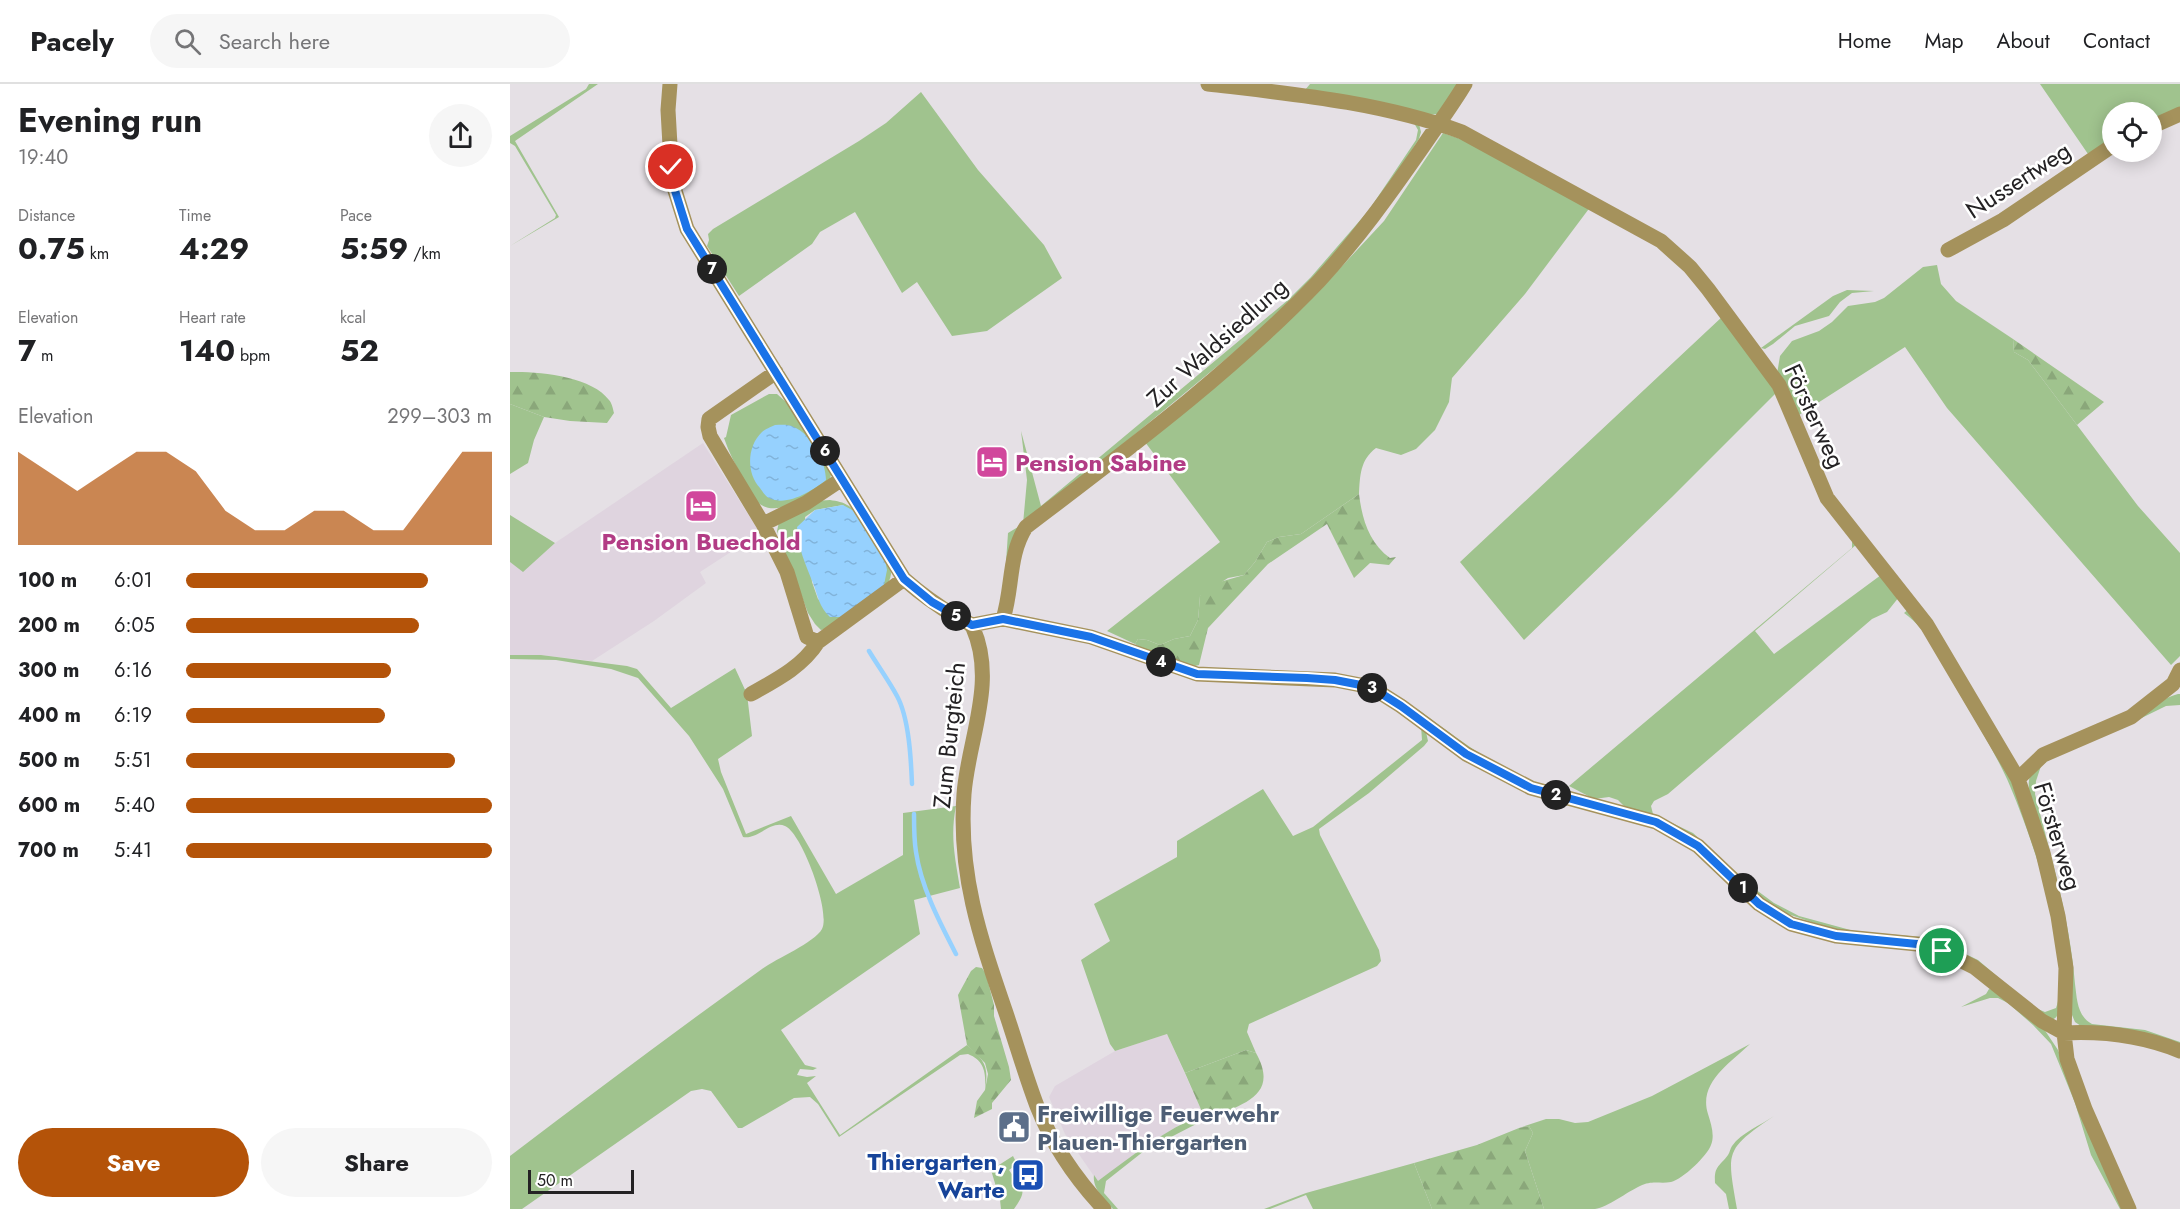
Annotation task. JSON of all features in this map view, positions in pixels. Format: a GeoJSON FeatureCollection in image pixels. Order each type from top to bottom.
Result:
{"type":"FeatureCollection","features":[{"type":"Feature","properties":{"kind":"street"},"geometry":{"type":"LineString","coordinates":[[670,84],[668,110],[672,181],[687,229],[904,579],[932,602],[972,625],[1003,619],[1091,637],[1197,674],[1335,680],[1371,687],[1466,754],[1531,788],[1656,822],[1698,846],[1759,904],[1791,924],[1836,936],[1927,945],[1974,967],[2042,1021],[2064,1033],[2090,1031],[2124,1035],[2180,1051]]}},
{"type":"Feature","properties":{"kind":"street","name":"Försterweg"},"geometry":{"type":"LineString","coordinates":[[1208,84],[1379,108],[1439,123],[1462,132],[1661,241],[1689,267],[1708,289],[1779,385],[1827,498],[1927,625],[2018,779],[2043,853],[2058,916],[2066,968],[2064,1033],[2067,1059],[2089,1119],[2129,1209]]}},
{"type":"Feature","properties":{"kind":"street","name":"Zur Waldsiedlung"},"geometry":{"type":"LineString","coordinates":[[1003,619],[1007,607],[1017,540],[1026,527],[1187,401],[1274,325],[1319,280],[1377,213],[1465,84]]}},
{"type":"Feature","properties":{"kind":"street"},"geometry":{"type":"LineString","coordinates":[[2162,122],[2180,114]]}},
{"type":"Feature","properties":{"kind":"street","name":"Nussertweg"},"geometry":{"type":"LineString","coordinates":[[1948,250],[2003,220],[2102,153]]}},
{"type":"Feature","properties":{"kind":"street"},"geometry":{"type":"LineString","coordinates":[[776,372],[709,418],[708,427],[710,436],[763,524],[787,572],[807,637],[818,642]]}},
{"type":"Feature","properties":{"kind":"street"},"geometry":{"type":"LineString","coordinates":[[763,524],[806,503],[842,479]]}},
{"type":"Feature","properties":{"kind":"street"},"geometry":{"type":"LineString","coordinates":[[751,694],[810,656],[818,642],[904,579]]}},
{"type":"Feature","properties":{"kind":"street","name":"Zum Burgteich"},"geometry":{"type":"LineString","coordinates":[[972,625],[980,645],[982,672],[979,712],[964,792],[963,826],[965,863],[974,916],[1038,1108],[1073,1173],[1104,1209]]}},
{"type":"Feature","properties":{"kind":"street"},"geometry":{"type":"LineString","coordinates":[[2018,779],[2043,755],[2132,717],[2173,684],[2180,670]]}},
{"type":"Feature","properties":{"kind":"shaded area"},"geometry":{"type":"Polygon","coordinates":[[[703,443],[760,533],[700,572],[706,583],[654,621],[592,661],[541,655],[510,655],[510,562],[523,571],[555,543],[703,443]]]}},
{"type":"Feature","properties":{"kind":"shaded area"},"geometry":{"type":"Polygon","coordinates":[[[1167,1034],[1203,1114],[1184,1122],[1144,1147],[1098,1182],[1065,1134],[1049,1097],[1055,1086],[1115,1051],[1167,1034]]]}},
{"type":"Feature","properties":{"kind":"green space"},"geometry":{"type":"Polygon","coordinates":[[[589,84],[598,84],[515,141],[559,217],[510,246],[555,218],[556,215],[515,146],[510,143],[510,136],[586,89],[589,84]]]}},
{"type":"Feature","properties":{"kind":"green space"},"geometry":{"type":"Polygon","coordinates":[[[1310,84],[1459,84],[1438,114],[1429,115],[1305,90],[1310,84]]]}},
{"type":"Feature","properties":{"kind":"green space"},"geometry":{"type":"Polygon","coordinates":[[[2040,84],[2180,84],[2180,108],[2162,115],[2162,102],[2102,102],[2102,145],[2088,154],[2040,84]]]}},
{"type":"Feature","properties":{"kind":"green space"},"geometry":{"type":"Polygon","coordinates":[[[921,92],[978,170],[1044,245],[1062,278],[987,331],[952,336],[917,282],[902,293],[855,212],[820,232],[812,244],[739,296],[707,246],[708,234],[886,123],[921,92]]]}},
{"type":"Feature","properties":{"kind":"green space"},"geometry":{"type":"Polygon","coordinates":[[[1414,123],[1419,124],[1421,132],[1419,139],[1374,208],[1320,270],[1255,335],[1024,526],[1003,606],[1008,533],[1023,524],[1027,480],[1021,431],[1041,506],[1288,300],[1311,277],[1369,210],[1416,140],[1418,130],[1414,123]]]}},
{"type":"Feature","properties":{"kind":"green space"},"geometry":{"type":"Polygon","coordinates":[[[1443,133],[1478,145],[1591,206],[1525,294],[1452,378],[1449,402],[1435,430],[1416,449],[1401,455],[1376,448],[1364,463],[1359,494],[1301,534],[1279,537],[1267,542],[1244,575],[1228,578],[1200,596],[1198,620],[1190,636],[1160,645],[1138,639],[1135,644],[1107,631],[1220,542],[1145,442],[1317,293],[1384,221],[1443,133]]]}},
{"type":"Feature","properties":{"kind":"green space"},"geometry":{"type":"Polygon","coordinates":[[[1937,265],[1941,284],[1956,301],[2013,339],[2014,352],[2028,360],[2138,506],[2180,553],[2180,656],[2171,665],[1947,408],[1905,347],[1799,415],[1777,374],[1780,356],[1792,341],[1819,331],[1848,306],[1875,302],[1884,298],[1923,267],[1937,265]]]}},
{"type":"Feature","properties":{"kind":"green space"},"geometry":{"type":"Polygon","coordinates":[[[1847,290],[1874,291],[1852,293],[1840,302],[1829,316],[1795,326],[1773,344],[1765,349],[1761,348],[1833,296],[1847,290]]]}},
{"type":"Feature","properties":{"kind":"green space"},"geometry":{"type":"Polygon","coordinates":[[[1723,316],[1778,391],[1524,640],[1460,562],[1723,316]]]}},
{"type":"Feature","properties":{"kind":"green space"},"geometry":{"type":"Polygon","coordinates":[[[2013,339],[2104,402],[2077,425],[2028,360],[2014,352],[2013,339]]]}},
{"type":"Feature","properties":{"kind":"green space"},"geometry":{"type":"Polygon","coordinates":[[[510,372],[549,374],[590,385],[609,400],[614,413],[607,423],[570,421],[544,417],[510,404],[510,372]]]}},
{"type":"Feature","properties":{"kind":"green space"},"geometry":{"type":"Polygon","coordinates":[[[769,394],[777,394],[786,402],[832,469],[830,480],[804,498],[783,507],[773,508],[764,506],[752,496],[724,438],[731,415],[769,394]]]}},
{"type":"Feature","properties":{"kind":"green space"},"geometry":{"type":"Polygon","coordinates":[[[510,404],[544,417],[534,440],[528,463],[510,474],[510,404]]]}},
{"type":"Feature","properties":{"kind":"green space"},"geometry":{"type":"Polygon","coordinates":[[[1799,441],[1827,501],[1857,544],[1755,631],[1774,654],[1881,575],[1899,597],[1887,612],[1872,619],[1668,794],[1654,801],[1651,806],[1653,814],[1693,833],[1751,886],[1774,903],[1799,916],[1854,931],[1920,937],[1949,946],[1978,960],[2033,1007],[2045,1012],[2056,1008],[2060,986],[2055,926],[2027,829],[2002,768],[1941,659],[1921,629],[1904,613],[1910,608],[1940,650],[1999,753],[2019,795],[2037,843],[2051,894],[2060,945],[2064,983],[2060,1011],[2052,1020],[2043,1017],[1985,968],[1932,943],[1903,937],[1838,931],[1782,912],[1761,899],[1694,839],[1674,828],[1629,811],[1618,800],[1609,797],[1594,799],[1569,786],[1852,548],[1852,540],[1826,502],[1799,441]]]}},
{"type":"Feature","properties":{"kind":"green space"},"geometry":{"type":"Polygon","coordinates":[[[1359,494],[1362,512],[1372,538],[1390,558],[1396,557],[1389,565],[1370,563],[1354,578],[1327,524],[1268,564],[1208,628],[1199,665],[1191,667],[1145,651],[1135,644],[1138,639],[1160,645],[1190,636],[1198,620],[1200,596],[1206,586],[1244,575],[1267,542],[1279,537],[1301,534],[1359,494]]]}},
{"type":"Feature","properties":{"kind":"green space"},"geometry":{"type":"Polygon","coordinates":[[[830,500],[847,505],[861,518],[882,547],[891,574],[887,584],[876,598],[843,505],[815,510],[805,517],[812,582],[818,599],[843,617],[830,628],[821,630],[808,613],[777,531],[779,522],[815,501],[830,500]]]}},
{"type":"Feature","properties":{"kind":"green space"},"geometry":{"type":"Polygon","coordinates":[[[510,515],[555,543],[523,572],[510,562],[510,515]]]}},
{"type":"Feature","properties":{"kind":"green space"},"geometry":{"type":"Polygon","coordinates":[[[510,655],[541,655],[637,669],[671,708],[735,668],[747,694],[752,736],[718,759],[746,834],[791,816],[836,894],[903,855],[903,813],[956,806],[953,837],[960,888],[914,900],[920,934],[781,1030],[805,1065],[817,1068],[800,1069],[797,1075],[816,1076],[807,1083],[840,1135],[967,1045],[982,1060],[986,1069],[985,1090],[985,1073],[981,1064],[968,1054],[960,1055],[839,1137],[818,1104],[810,1097],[794,1098],[742,1128],[738,1128],[711,1091],[702,1089],[691,1091],[522,1209],[510,1209],[510,1156],[762,969],[811,940],[822,929],[824,920],[819,891],[807,857],[792,832],[780,825],[753,836],[743,837],[723,789],[689,736],[638,678],[611,669],[556,660],[510,659],[510,655]]]}},
{"type":"Feature","properties":{"kind":"green space"},"geometry":{"type":"Polygon","coordinates":[[[2180,694],[2180,705],[2166,706],[2117,730],[2063,749],[2041,766],[2035,794],[2064,912],[2073,960],[2077,1001],[2083,1016],[2092,1024],[2145,1030],[2180,1042],[2180,1046],[2159,1038],[2081,1026],[2075,1022],[2072,1015],[2071,969],[2065,924],[2039,822],[2029,793],[2030,775],[2050,754],[2118,726],[2180,694]]]}},
{"type":"Feature","properties":{"kind":"green space"},"geometry":{"type":"Polygon","coordinates":[[[1416,708],[1468,746],[1513,773],[1553,787],[1569,786],[1561,792],[1553,791],[1498,768],[1445,735],[1416,708]]]}},
{"type":"Feature","properties":{"kind":"green space"},"geometry":{"type":"Polygon","coordinates":[[[1421,726],[1426,732],[1428,741],[1424,746],[1369,793],[1319,829],[1379,950],[1381,961],[1377,966],[1249,1024],[1247,1032],[1256,1053],[1246,1050],[1185,1073],[1167,1034],[1115,1051],[1110,1044],[1081,960],[1110,941],[1094,904],[1177,857],[1177,841],[1263,789],[1293,836],[1313,827],[1422,740],[1421,726]]]}},
{"type":"Feature","properties":{"kind":"green space"},"geometry":{"type":"Polygon","coordinates":[[[976,967],[982,968],[986,974],[994,1005],[994,1016],[1011,1080],[992,1103],[992,1109],[974,1118],[977,1101],[985,1090],[988,1074],[985,1063],[967,1045],[958,995],[971,971],[976,967]]]}},
{"type":"Feature","properties":{"kind":"green space"},"geometry":{"type":"Polygon","coordinates":[[[1989,989],[1994,990],[2044,1029],[2058,1050],[2123,1209],[2120,1209],[2091,1155],[2075,1103],[2051,1044],[2008,1003],[1998,998],[1990,998],[1961,1007],[1986,994],[1989,989]]]}},
{"type":"Feature","properties":{"kind":"green space"},"geometry":{"type":"Polygon","coordinates":[[[1750,1044],[1725,1066],[1712,1083],[1706,1103],[1712,1129],[1712,1141],[1709,1150],[1688,1172],[1671,1182],[1644,1184],[1600,1208],[1544,1209],[1525,1151],[1533,1133],[1529,1126],[1519,1128],[1546,1119],[1575,1123],[1588,1122],[1652,1096],[1750,1044]]]}},
{"type":"Feature","properties":{"kind":"green space"},"geometry":{"type":"Polygon","coordinates":[[[1246,1050],[1256,1053],[1262,1068],[1263,1079],[1260,1089],[1245,1103],[1234,1108],[1211,1118],[1203,1114],[1185,1073],[1246,1050]]]}},
{"type":"Feature","properties":{"kind":"green space"},"geometry":{"type":"Polygon","coordinates":[[[1203,1114],[1211,1118],[1144,1151],[1106,1181],[1104,1193],[1118,1209],[1113,1209],[1097,1189],[1094,1175],[1098,1181],[1162,1136],[1203,1114]]]}},
{"type":"Feature","properties":{"kind":"green space"},"geometry":{"type":"Polygon","coordinates":[[[1774,1116],[1746,1137],[1733,1154],[1731,1163],[1737,1209],[1729,1209],[1726,1194],[1715,1183],[1716,1170],[1736,1141],[1774,1116]]]}},
{"type":"Feature","properties":{"kind":"green space"},"geometry":{"type":"Polygon","coordinates":[[[1529,1126],[1533,1133],[1525,1151],[1544,1209],[1432,1209],[1414,1163],[1477,1145],[1529,1126]]]}},
{"type":"Feature","properties":{"kind":"green space"},"geometry":{"type":"Polygon","coordinates":[[[1013,1156],[1017,1164],[1009,1170],[1022,1189],[1021,1197],[1014,1209],[1001,1209],[991,1170],[1013,1156]]]}},
{"type":"Feature","properties":{"kind":"green space"},"geometry":{"type":"Polygon","coordinates":[[[1414,1163],[1432,1209],[1313,1209],[1306,1195],[1270,1209],[1264,1209],[1306,1193],[1414,1163]]]}},
{"type":"Feature","properties":{"kind":"water"},"geometry":{"type":"Polygon","coordinates":[[[775,425],[792,426],[807,436],[821,457],[826,480],[814,489],[784,501],[765,495],[752,475],[750,460],[757,438],[763,431],[775,425]]]}},
{"type":"Feature","properties":{"kind":"water"},"geometry":{"type":"Polygon","coordinates":[[[843,505],[854,511],[884,555],[887,570],[884,585],[843,617],[830,617],[821,605],[805,562],[797,527],[815,510],[843,505]]]}},
{"type":"Feature","properties":{"kind":"waterway"},"geometry":{"type":"LineString","coordinates":[[869,651],[901,705],[909,739],[912,784]]}},
{"type":"Feature","properties":{"kind":"waterway"},"geometry":{"type":"LineString","coordinates":[[914,814],[918,865],[932,904],[956,954]]}},
{"type":"Feature","properties":{"kind":"place","name":"Pension Sabine"},"geometry":{"type":"Point","coordinates":[992,462]}},
{"type":"Feature","properties":{"kind":"place","name":"Pension Buechold"},"geometry":{"type":"Point","coordinates":[701,506]}},
{"type":"Feature","properties":{"kind":"place","name":"Freiwillige Feuerwehr Plauen-Thiergarten"},"geometry":{"type":"Point","coordinates":[1014,1127]}},
{"type":"Feature","properties":{"kind":"place","name":"Thiergarten, Warte"},"geometry":{"type":"Point","coordinates":[1028,1175]}},
{"type":"Feature","properties":{"kind":"route"},"geometry":{"type":"LineString","coordinates":[[671,167],[672,181],[687,229],[904,579],[932,602],[972,625],[1003,619],[1091,637],[1197,674],[1335,680],[1371,687],[1466,754],[1531,788],[1656,822],[1698,846],[1759,904],[1791,924],[1836,936],[1927,945],[1942,951]]}}]}
